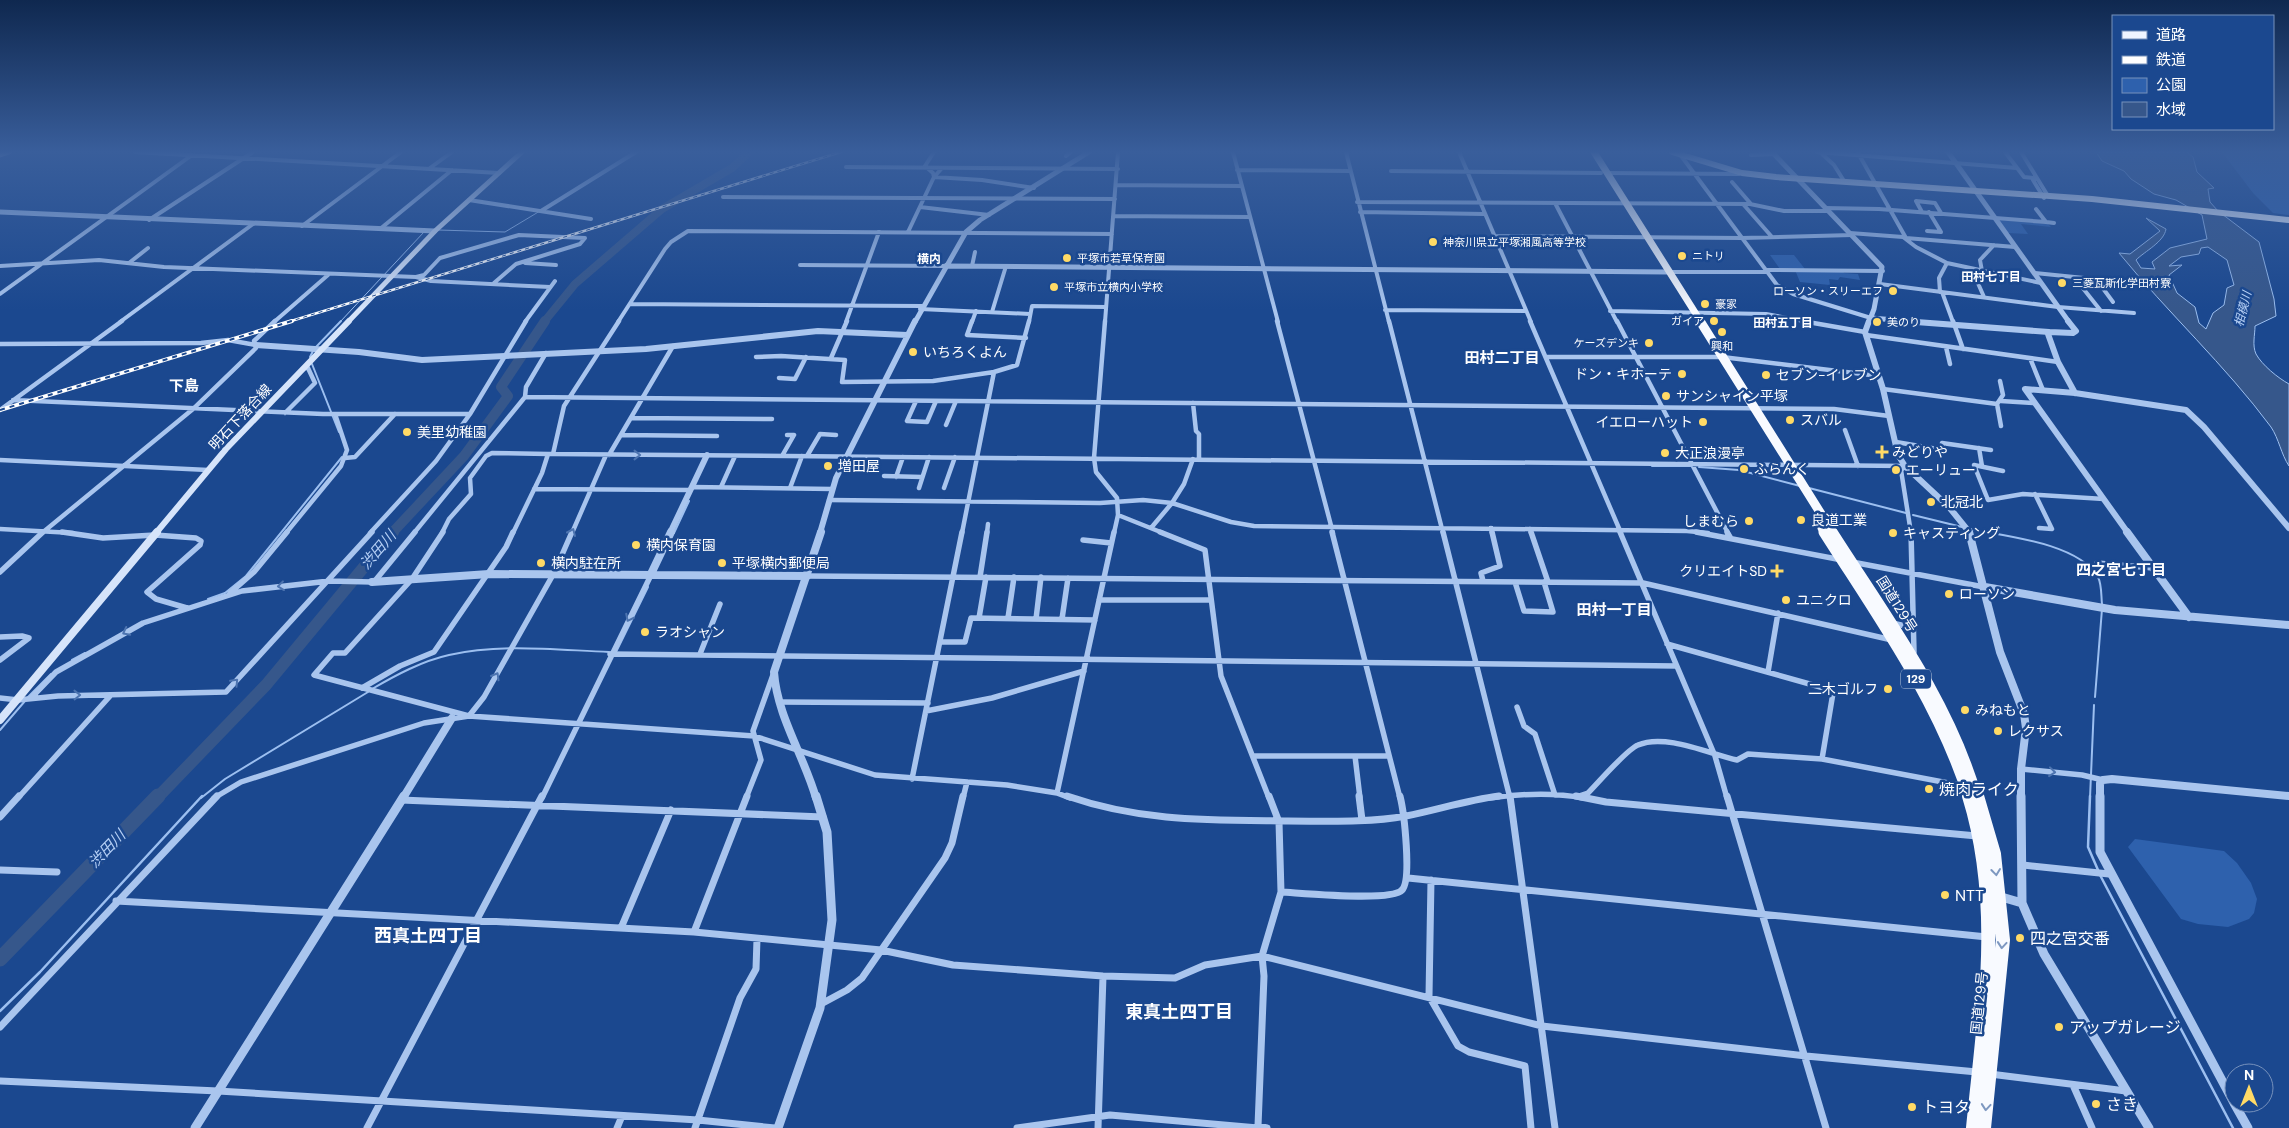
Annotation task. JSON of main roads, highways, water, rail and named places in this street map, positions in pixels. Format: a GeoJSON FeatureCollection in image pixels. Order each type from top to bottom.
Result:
{"type":"FeatureCollection","features":[{"type":"Feature","properties":{"kind":"highway","name":"国道129号"},"geometry":{"type":"LineString","coordinates":[[1623,205],[1894,637],[1941,723],[1972,787]]}},
{"type":"Feature","properties":{"kind":"highway","name":"国道129号"},"geometry":{"type":"LineString","coordinates":[[1846,561],[1889,623],[1894,637],[1908,652],[1954,732],[1986,837],[1994,895],[2003,940],[1984,1073],[1972,1128]]}},
{"type":"Feature","properties":{"kind":"highway","name":"国道129号"},"geometry":{"type":"LineString","coordinates":[[1984,1128],[1984,1073],[1990,938],[1994,895]]}},
{"type":"Feature","properties":{"kind":"main road","name":"明石下落合線"},"geometry":{"type":"LineString","coordinates":[[0,720],[25,699],[208,470],[304,368],[317,349],[464,205]]}},
{"type":"Feature","properties":{"kind":"main road"},"geometry":{"type":"LineString","coordinates":[[2139,205],[2289,220]]}},
{"type":"Feature","properties":{"kind":"water","name":"相模川"},"geometry":{"type":"Polygon","coordinates":[[[2184,205],[2212,205],[2259,242],[2274,299],[2276,316],[2255,326],[2254,347],[2256,354],[2262,362],[2275,375],[2289,384],[2289,466],[2274,432],[2253,404],[2119,253],[2130,254],[2160,231],[2146,218],[2166,229],[2162,238],[2136,260],[2141,268],[2155,269],[2152,262],[2170,248],[2207,239],[2202,215],[2184,205]],[[2208,247],[2201,248],[2199,254],[2181,257],[2169,266],[2182,265],[2169,275],[2177,293],[2195,307],[2199,323],[2206,329],[2213,313],[2224,305],[2227,288],[2234,285],[2227,260],[2208,247]]]}},
{"type":"Feature","properties":{"kind":"waterway","name":"渋田川"},"geometry":{"type":"LineString","coordinates":[[544,322],[575,284],[669,205]]}},
{"type":"Feature","properties":{"kind":"waterway"},"geometry":{"type":"LineString","coordinates":[[438,230],[505,232],[540,211]]}},
{"type":"Feature","properties":{"kind":"waterway"},"geometry":{"type":"LineString","coordinates":[[340,322],[424,232]]}},
{"type":"Feature","properties":{"kind":"waterway"},"geometry":{"type":"LineString","coordinates":[[316,347],[341,321]]}},
{"type":"Feature","properties":{"kind":"waterway","name":"渋田川"},"geometry":{"type":"LineString","coordinates":[[392,533],[464,456],[508,396],[501,387],[545,321]]}},
{"type":"Feature","properties":{"kind":"waterway"},"geometry":{"type":"LineString","coordinates":[[310,357],[313,351]]}},
{"type":"Feature","properties":{"kind":"waterway"},"geometry":{"type":"LineString","coordinates":[[312,364],[339,432]]}},
{"type":"Feature","properties":{"kind":"waterway"},"geometry":{"type":"LineString","coordinates":[[208,599],[225,593],[246,576],[342,457]]}},
{"type":"Feature","properties":{"kind":"waterway"},"geometry":{"type":"LineString","coordinates":[[1652,466],[1692,466]]}},
{"type":"Feature","properties":{"kind":"waterway"},"geometry":{"type":"LineString","coordinates":[[1699,467],[1739,470],[1800,486]]}},
{"type":"Feature","properties":{"kind":"waterway"},"geometry":{"type":"LineString","coordinates":[[1809,488],[1906,513]]}},
{"type":"Feature","properties":{"kind":"waterway"},"geometry":{"type":"LineString","coordinates":[[674,533],[689,501]]}},
{"type":"Feature","properties":{"kind":"waterway"},"geometry":{"type":"LineString","coordinates":[[1913,515],[1962,527]]}},
{"type":"Feature","properties":{"kind":"waterway"},"geometry":{"type":"LineString","coordinates":[[1969,529],[2040,543],[2074,556],[2088,565],[2098,577],[2101,587],[2102,604]]}},
{"type":"Feature","properties":{"kind":"waterway","name":"渋田川"},"geometry":{"type":"LineString","coordinates":[[157,798],[266,685],[393,532]]}},
{"type":"Feature","properties":{"kind":"waterway"},"geometry":{"type":"LineString","coordinates":[[616,652],[648,587]]}},
{"type":"Feature","properties":{"kind":"waterway"},"geometry":{"type":"LineString","coordinates":[[2095,697],[2102,609]]}},
{"type":"Feature","properties":{"kind":"waterway"},"geometry":{"type":"LineString","coordinates":[[372,689],[419,665],[468,651],[529,648],[609,652]]}},
{"type":"Feature","properties":{"kind":"waterway"},"geometry":{"type":"LineString","coordinates":[[72,660],[85,653]]}},
{"type":"Feature","properties":{"kind":"waterway"},"geometry":{"type":"LineString","coordinates":[[28,697],[51,674]]}},
{"type":"Feature","properties":{"kind":"waterway"},"geometry":{"type":"LineString","coordinates":[[201,798],[225,779],[368,692]]}},
{"type":"Feature","properties":{"kind":"waterway"},"geometry":{"type":"LineString","coordinates":[[0,730],[25,701]]}},
{"type":"Feature","properties":{"kind":"waterway"},"geometry":{"type":"LineString","coordinates":[[2090,798],[2094,705]]}},
{"type":"Feature","properties":{"kind":"waterway","name":"渋田川"},"geometry":{"type":"LineString","coordinates":[[0,959],[158,796]]}},
{"type":"Feature","properties":{"kind":"waterway"},"geometry":{"type":"LineString","coordinates":[[0,1011],[40,972],[202,796]]}},
{"type":"Feature","properties":{"kind":"waterway"},"geometry":{"type":"LineString","coordinates":[[2090,796],[2088,847],[2098,870]]}},
{"type":"Feature","properties":{"kind":"waterway"},"geometry":{"type":"LineString","coordinates":[[2100,875],[2233,1128]]}},
{"type":"Feature","properties":{"kind":"railway"},"geometry":{"type":"LineString","coordinates":[[288,322],[670,205]]}},
{"type":"Feature","properties":{"kind":"railway"},"geometry":{"type":"LineString","coordinates":[[0,410],[292,321]]}},
{"type":"Feature","properties":{"kind":"place","name":"神奈川県立平塚湘風高等学校"},"geometry":{"type":"Point","coordinates":[1433,242]}},
{"type":"Feature","properties":{"kind":"place","name":"ニトリ"},"geometry":{"type":"Point","coordinates":[1682,256]}},
{"type":"Feature","properties":{"kind":"place","name":"平塚市若草保育園"},"geometry":{"type":"Point","coordinates":[1067,258]}},
{"type":"Feature","properties":{"kind":"place","name":"三菱瓦斯化学田村寮"},"geometry":{"type":"Point","coordinates":[2062,283]}},
{"type":"Feature","properties":{"kind":"place","name":"平塚市立横内小学校"},"geometry":{"type":"Point","coordinates":[1054,287]}},
{"type":"Feature","properties":{"kind":"place","name":"ローソン・スリーエフ"},"geometry":{"type":"Point","coordinates":[1893,291]}},
{"type":"Feature","properties":{"kind":"place","name":"豪家"},"geometry":{"type":"Point","coordinates":[1705,304]}},
{"type":"Feature","properties":{"kind":"place","name":"ガイア"},"geometry":{"type":"Point","coordinates":[1714,321]}},
{"type":"Feature","properties":{"kind":"place","name":"美のり"},"geometry":{"type":"Point","coordinates":[1877,322]}},
{"type":"Feature","properties":{"kind":"place","name":"興和"},"geometry":{"type":"Point","coordinates":[1722,332]}},
{"type":"Feature","properties":{"kind":"place","name":"ケーズデンキ"},"geometry":{"type":"Point","coordinates":[1649,343]}},
{"type":"Feature","properties":{"kind":"place","name":"いちろくよん"},"geometry":{"type":"Point","coordinates":[913,352]}},
{"type":"Feature","properties":{"kind":"place","name":"ドン・キホーテ"},"geometry":{"type":"Point","coordinates":[1682,374]}},
{"type":"Feature","properties":{"kind":"place","name":"セブン-イレブン"},"geometry":{"type":"Point","coordinates":[1766,375]}},
{"type":"Feature","properties":{"kind":"place","name":"サンシャイン平塚"},"geometry":{"type":"Point","coordinates":[1666,396]}},
{"type":"Feature","properties":{"kind":"place","name":"スバル"},"geometry":{"type":"Point","coordinates":[1790,420]}},
{"type":"Feature","properties":{"kind":"place","name":"イエローハット"},"geometry":{"type":"Point","coordinates":[1703,422]}},
{"type":"Feature","properties":{"kind":"place","name":"美里幼稚園"},"geometry":{"type":"Point","coordinates":[407,432]}},
{"type":"Feature","properties":{"kind":"place","name":"みどりや"},"geometry":{"type":"Point","coordinates":[1882,452]}},
{"type":"Feature","properties":{"kind":"place","name":"大正浪漫亭"},"geometry":{"type":"Point","coordinates":[1665,453]}},
{"type":"Feature","properties":{"kind":"place","name":"増田屋"},"geometry":{"type":"Point","coordinates":[828,466]}},
{"type":"Feature","properties":{"kind":"place","name":"ふらんく"},"geometry":{"type":"Point","coordinates":[1744,469]}},
{"type":"Feature","properties":{"kind":"place","name":"エーリュー"},"geometry":{"type":"Point","coordinates":[1896,470]}},
{"type":"Feature","properties":{"kind":"place","name":"北冠北"},"geometry":{"type":"Point","coordinates":[1931,502]}},
{"type":"Feature","properties":{"kind":"place","name":"良道工業"},"geometry":{"type":"Point","coordinates":[1801,520]}},
{"type":"Feature","properties":{"kind":"place","name":"しまむら"},"geometry":{"type":"Point","coordinates":[1749,521]}},
{"type":"Feature","properties":{"kind":"place","name":"キャスティング"},"geometry":{"type":"Point","coordinates":[1893,533]}},
{"type":"Feature","properties":{"kind":"place","name":"横内保育園"},"geometry":{"type":"Point","coordinates":[636,545]}},
{"type":"Feature","properties":{"kind":"place","name":"横内駐在所"},"geometry":{"type":"Point","coordinates":[541,563]}},
{"type":"Feature","properties":{"kind":"place","name":"平塚横内郵便局"},"geometry":{"type":"Point","coordinates":[722,563]}},
{"type":"Feature","properties":{"kind":"place","name":"クリエイトSD"},"geometry":{"type":"Point","coordinates":[1777,571]}},
{"type":"Feature","properties":{"kind":"place","name":"ローソン"},"geometry":{"type":"Point","coordinates":[1949,594]}},
{"type":"Feature","properties":{"kind":"place","name":"ユニクロ"},"geometry":{"type":"Point","coordinates":[1786,600]}},
{"type":"Feature","properties":{"kind":"place","name":"ラオシャン"},"geometry":{"type":"Point","coordinates":[645,632]}},
{"type":"Feature","properties":{"kind":"place","name":"二木ゴルフ"},"geometry":{"type":"Point","coordinates":[1888,689]}},
{"type":"Feature","properties":{"kind":"place","name":"みねもと"},"geometry":{"type":"Point","coordinates":[1965,710]}},
{"type":"Feature","properties":{"kind":"place","name":"レクサス"},"geometry":{"type":"Point","coordinates":[1998,731]}},
{"type":"Feature","properties":{"kind":"place","name":"焼肉ライク"},"geometry":{"type":"Point","coordinates":[1929,789]}},
{"type":"Feature","properties":{"kind":"place","name":"NTT"},"geometry":{"type":"Point","coordinates":[1945,895]}},
{"type":"Feature","properties":{"kind":"place","name":"四之宮交番"},"geometry":{"type":"Point","coordinates":[2020,938]}},
{"type":"Feature","properties":{"kind":"place","name":"アップガレージ"},"geometry":{"type":"Point","coordinates":[2059,1027]}},
{"type":"Feature","properties":{"kind":"place","name":"さき"},"geometry":{"type":"Point","coordinates":[2096,1104]}},
{"type":"Feature","properties":{"kind":"place","name":"トヨタ"},"geometry":{"type":"Point","coordinates":[1912,1107]}},
{"type":"Feature","properties":{"kind":"district","name":"横内"},"geometry":{"type":"Point","coordinates":[929,259]}},
{"type":"Feature","properties":{"kind":"district","name":"田村七丁目"},"geometry":{"type":"Point","coordinates":[1991,277]}},
{"type":"Feature","properties":{"kind":"district","name":"田村五丁目"},"geometry":{"type":"Point","coordinates":[1783,323]}},
{"type":"Feature","properties":{"kind":"district","name":"田村二丁目"},"geometry":{"type":"Point","coordinates":[1502,358]}},
{"type":"Feature","properties":{"kind":"district","name":"下島"},"geometry":{"type":"Point","coordinates":[184,386]}},
{"type":"Feature","properties":{"kind":"district","name":"四之宮七丁目"},"geometry":{"type":"Point","coordinates":[2121,570]}},
{"type":"Feature","properties":{"kind":"district","name":"田村一丁目"},"geometry":{"type":"Point","coordinates":[1614,610]}},
{"type":"Feature","properties":{"kind":"district","name":"西真土四丁目"},"geometry":{"type":"Point","coordinates":[428,936]}},
{"type":"Feature","properties":{"kind":"district","name":"東真土四丁目"},"geometry":{"type":"Point","coordinates":[1179,1012]}}]}
